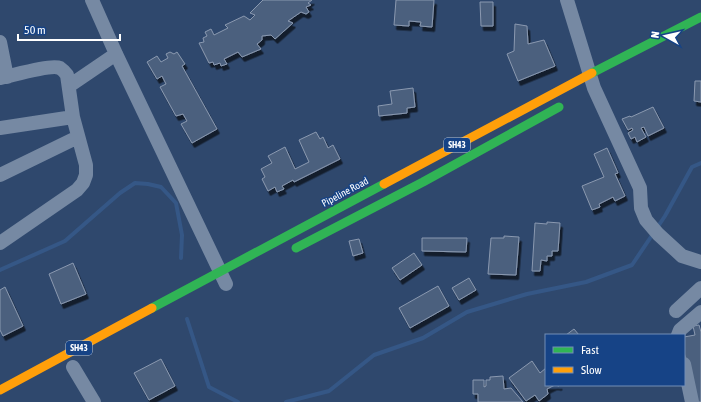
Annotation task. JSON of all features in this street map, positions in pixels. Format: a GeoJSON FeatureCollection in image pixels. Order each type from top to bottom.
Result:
{"type":"FeatureCollection","features":[{"type":"Feature","properties":{"kind":"main road","name":"Pipeline Road"},"geometry":{"type":"LineString","coordinates":[[0,390],[409,170],[593,85],[701,17]]}},
{"type":"Feature","properties":{"kind":"main road","name":"SH43"},"geometry":{"type":"LineString","coordinates":[[290,251],[417,185],[566,103]]}},
{"type":"Feature","properties":{"kind":"main road"},"geometry":{"type":"LineString","coordinates":[[409,170],[417,185]]}},
{"type":"Feature","properties":{"kind":"street"},"geometry":{"type":"LineString","coordinates":[[92,0],[116,54],[226,284]]}},
{"type":"Feature","properties":{"kind":"street"},"geometry":{"type":"LineString","coordinates":[[567,0],[593,85],[640,188],[641,208],[646,220],[658,234],[682,256],[701,262]]}},
{"type":"Feature","properties":{"kind":"street"},"geometry":{"type":"LineString","coordinates":[[0,42],[3,78],[45,68],[56,67],[60,68],[67,75],[73,117],[86,165],[86,175],[83,183],[77,190],[0,243]]}},
{"type":"Feature","properties":{"kind":"street"},"geometry":{"type":"LineString","coordinates":[[69,86],[116,54]]}},
{"type":"Feature","properties":{"kind":"street"},"geometry":{"type":"LineString","coordinates":[[0,128],[73,117]]}},
{"type":"Feature","properties":{"kind":"street"},"geometry":{"type":"LineString","coordinates":[[0,175],[78,137]]}},
{"type":"Feature","properties":{"kind":"street"},"geometry":{"type":"LineString","coordinates":[[676,311],[701,288]]}},
{"type":"Feature","properties":{"kind":"street"},"geometry":{"type":"LineString","coordinates":[[678,334],[680,330],[701,314],[690,298]]}},
{"type":"Feature","properties":{"kind":"street"},"geometry":{"type":"LineString","coordinates":[[73,367],[94,402]]}},
{"type":"Feature","properties":{"kind":"street"},"geometry":{"type":"LineString","coordinates":[[685,369],[692,402]]}},
{"type":"Feature","properties":{"kind":"building"},"geometry":{"type":"Polygon","coordinates":[[[263,0],[312,0],[308,3],[311,5],[306,7],[309,12],[306,14],[301,12],[288,21],[293,23],[275,39],[271,35],[262,36],[262,40],[257,44],[261,49],[242,57],[238,52],[224,59],[227,64],[221,66],[220,63],[214,65],[213,62],[209,63],[199,43],[204,42],[203,38],[207,36],[205,32],[211,29],[214,35],[228,28],[225,25],[244,16],[250,20],[255,15],[250,13],[263,0]]]}},
{"type":"Feature","properties":{"kind":"building"},"geometry":{"type":"Polygon","coordinates":[[[396,0],[434,0],[432,27],[420,26],[421,22],[409,21],[409,26],[394,25],[396,0]]]}},
{"type":"Feature","properties":{"kind":"building"},"geometry":{"type":"Polygon","coordinates":[[[480,2],[493,2],[493,26],[481,26],[480,2]]]}},
{"type":"Feature","properties":{"kind":"building"},"geometry":{"type":"Polygon","coordinates":[[[515,24],[527,26],[528,44],[544,40],[555,66],[518,81],[507,54],[514,51],[515,24]]]}},
{"type":"Feature","properties":{"kind":"building"},"geometry":{"type":"Polygon","coordinates":[[[170,52],[174,54],[177,52],[185,64],[182,66],[217,129],[192,143],[181,124],[187,121],[183,114],[176,116],[160,87],[166,84],[162,76],[157,79],[147,62],[157,56],[161,62],[168,58],[166,54],[170,52]]]}},
{"type":"Feature","properties":{"kind":"building"},"geometry":{"type":"Polygon","coordinates":[[[695,81],[701,81],[701,102],[694,101],[695,81]]]}},
{"type":"Feature","properties":{"kind":"building"},"geometry":{"type":"Polygon","coordinates":[[[413,88],[415,107],[407,108],[407,113],[379,116],[378,106],[392,104],[390,91],[413,88]]]}},
{"type":"Feature","properties":{"kind":"building"},"geometry":{"type":"Polygon","coordinates":[[[653,107],[664,128],[648,136],[644,127],[641,128],[646,137],[637,142],[635,137],[631,139],[628,133],[633,130],[632,128],[628,130],[622,119],[631,117],[653,107]]]}},
{"type":"Feature","properties":{"kind":"building"},"geometry":{"type":"Polygon","coordinates":[[[316,132],[320,139],[323,137],[328,148],[333,145],[340,159],[294,182],[293,180],[282,186],[284,189],[277,192],[275,187],[268,191],[262,179],[265,177],[261,169],[272,163],[268,156],[285,147],[295,169],[309,162],[299,140],[316,132]]]}},
{"type":"Feature","properties":{"kind":"building"},"geometry":{"type":"Polygon","coordinates":[[[607,148],[618,173],[615,174],[625,196],[615,201],[613,197],[599,204],[600,207],[592,210],[582,186],[604,177],[594,154],[607,148]]]}},
{"type":"Feature","properties":{"kind":"building"},"geometry":{"type":"Polygon","coordinates":[[[547,222],[560,223],[558,251],[552,251],[552,256],[547,256],[547,261],[541,260],[540,271],[532,271],[535,223],[547,224],[547,222]]]}},
{"type":"Feature","properties":{"kind":"building"},"geometry":{"type":"Polygon","coordinates":[[[504,236],[519,237],[516,275],[488,274],[491,238],[504,238],[504,236]]]}},
{"type":"Feature","properties":{"kind":"building"},"geometry":{"type":"Polygon","coordinates":[[[422,238],[467,238],[466,252],[422,251],[422,238]]]}},
{"type":"Feature","properties":{"kind":"building"},"geometry":{"type":"Polygon","coordinates":[[[359,239],[363,253],[353,256],[349,241],[359,239]]]}},
{"type":"Feature","properties":{"kind":"building"},"geometry":{"type":"Polygon","coordinates":[[[414,253],[422,265],[400,280],[392,268],[414,253]]]}},
{"type":"Feature","properties":{"kind":"building"},"geometry":{"type":"Polygon","coordinates":[[[73,263],[86,294],[61,304],[49,274],[73,263]]]}},
{"type":"Feature","properties":{"kind":"building"},"geometry":{"type":"Polygon","coordinates":[[[469,278],[476,290],[459,300],[452,288],[469,278]]]}},
{"type":"Feature","properties":{"kind":"building"},"geometry":{"type":"Polygon","coordinates":[[[438,286],[449,306],[410,328],[399,308],[438,286]]]}},
{"type":"Feature","properties":{"kind":"building"},"geometry":{"type":"Polygon","coordinates":[[[5,287],[23,326],[3,336],[0,330],[0,290],[5,287]]]}},
{"type":"Feature","properties":{"kind":"building"},"geometry":{"type":"Polygon","coordinates":[[[699,325],[701,332],[701,402],[696,402],[685,356],[685,337],[695,335],[693,326],[699,325]]]}},
{"type":"Feature","properties":{"kind":"building"},"geometry":{"type":"Polygon","coordinates":[[[574,329],[578,334],[567,334],[574,329]]]}},
{"type":"Feature","properties":{"kind":"building"},"geometry":{"type":"Polygon","coordinates":[[[161,359],[175,386],[149,400],[134,373],[161,359]]]}},
{"type":"Feature","properties":{"kind":"building"},"geometry":{"type":"Polygon","coordinates":[[[532,361],[540,373],[545,369],[545,386],[553,386],[547,389],[548,394],[539,401],[535,395],[526,401],[509,378],[532,361]]]}},
{"type":"Feature","properties":{"kind":"building"},"geometry":{"type":"Polygon","coordinates":[[[503,376],[504,389],[511,388],[523,402],[478,402],[478,394],[473,394],[473,380],[484,380],[484,387],[486,386],[486,380],[490,380],[490,377],[503,376]]]}},
{"type":"Feature","properties":{"kind":"waterway"},"geometry":{"type":"LineString","coordinates":[[286,402],[329,391],[374,355],[423,338],[467,312],[527,294],[586,282],[632,265],[665,216],[692,167],[701,163]]}},
{"type":"Feature","properties":{"kind":"waterway"},"geometry":{"type":"LineString","coordinates":[[0,270],[65,241],[120,193],[135,183],[161,187],[176,203],[182,235],[181,258]]}},
{"type":"Feature","properties":{"kind":"waterway"},"geometry":{"type":"LineString","coordinates":[[187,319],[209,387],[238,402]]}},
{"type":"Feature","properties":{"kind":"traffic: fast"},"geometry":{"type":"LineString","coordinates":[[592,73],[701,17]]}},
{"type":"Feature","properties":{"kind":"traffic: fast"},"geometry":{"type":"LineString","coordinates":[[296,248],[423,182],[559,107]]}},
{"type":"Feature","properties":{"kind":"traffic: fast"},"geometry":{"type":"LineString","coordinates":[[152,308],[384,184]]}},
{"type":"Feature","properties":{"kind":"traffic: slow"},"geometry":{"type":"LineString","coordinates":[[384,184],[592,73]]}},
{"type":"Feature","properties":{"kind":"traffic: slow"},"geometry":{"type":"LineString","coordinates":[[0,390],[152,308]]}}]}
